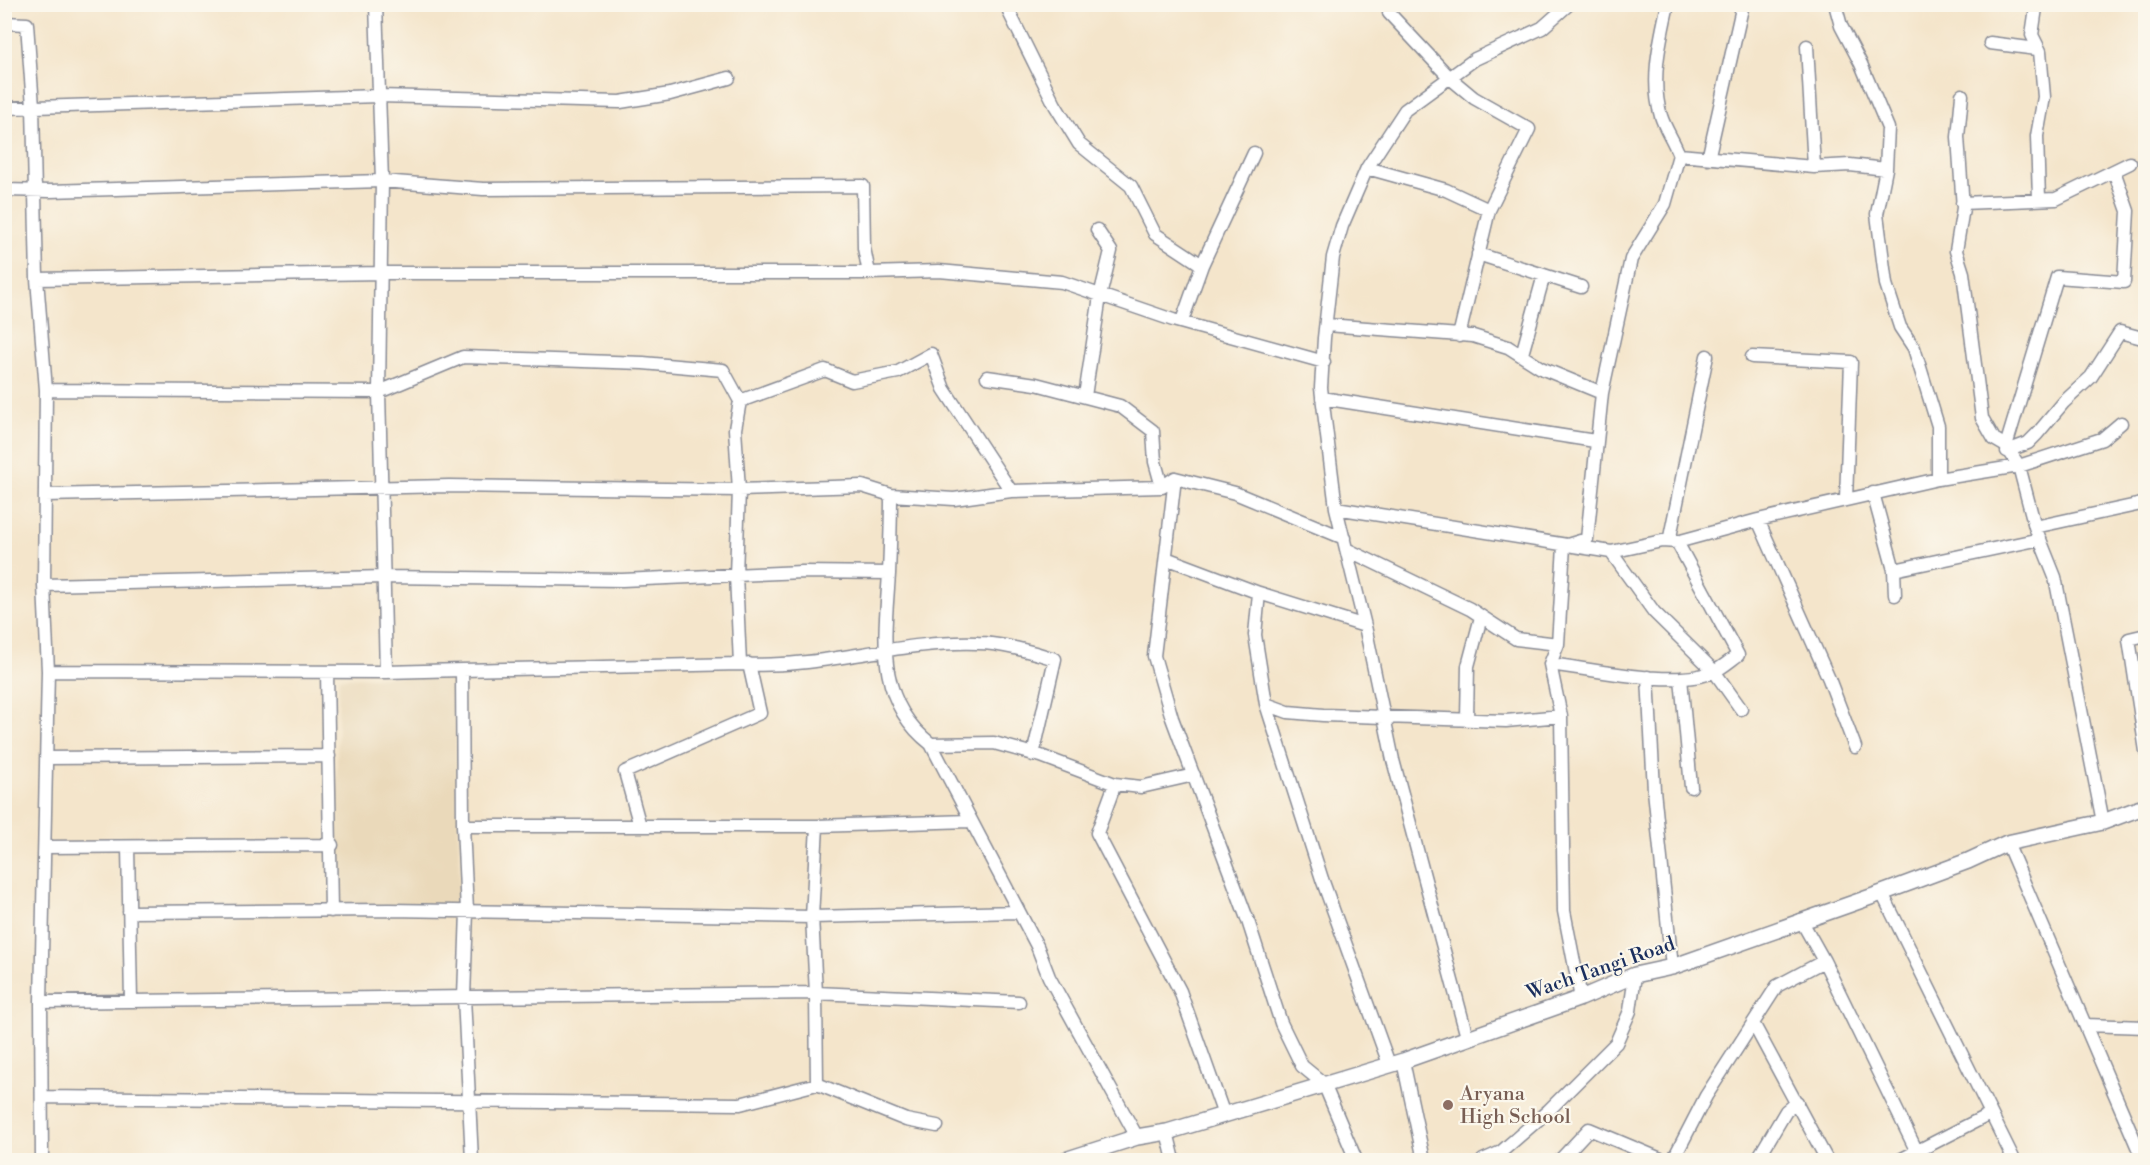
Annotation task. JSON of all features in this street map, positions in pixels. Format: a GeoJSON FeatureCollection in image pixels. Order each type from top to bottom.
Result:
{"type":"FeatureCollection","features":[{"type":"Feature","properties":{"kind":"main road","name":"Wach Tangi Road"},"geometry":{"type":"LineString","coordinates":[[1065,1161],[1137,1137],[1167,1132],[1396,1062],[1581,998],[1635,975],[1672,967],[1881,893],[1968,861],[2007,843],[2103,822],[2145,806]]}},
{"type":"Feature","properties":{"kind":"street"},"geometry":{"type":"LineString","coordinates":[[376,4],[382,181],[380,392],[386,672]]}},
{"type":"Feature","properties":{"kind":"street"},"geometry":{"type":"LineString","coordinates":[[1007,4],[1055,105],[1079,144],[1131,186],[1155,234],[1203,265]]}},
{"type":"Feature","properties":{"kind":"street"},"geometry":{"type":"LineString","coordinates":[[1467,1037],[1383,716],[1365,626],[1336,508],[1322,398],[1324,338],[1332,257],[1342,226],[1367,168],[1405,110],[1475,59],[1542,28],[1569,4]]}},
{"type":"Feature","properties":{"kind":"street"},"geometry":{"type":"LineString","coordinates":[[1564,546],[1587,539],[1602,393],[1631,259],[1665,204],[1678,154],[1661,118],[1656,92],[1658,54],[1668,4]]}},
{"type":"Feature","properties":{"kind":"street"},"geometry":{"type":"LineString","coordinates":[[1708,159],[1743,4]]}},
{"type":"Feature","properties":{"kind":"street"},"geometry":{"type":"LineString","coordinates":[[1835,4],[1840,26],[1861,64],[1888,128],[1886,169],[1877,214],[1886,284],[1899,327],[1914,348],[1938,426],[1938,479]]}},
{"type":"Feature","properties":{"kind":"street"},"geometry":{"type":"LineString","coordinates":[[2036,8],[2032,35],[2040,51],[2044,97],[2037,136],[2039,199]]}},
{"type":"Feature","properties":{"kind":"street"},"geometry":{"type":"LineString","coordinates":[[1389,13],[1450,78],[1474,98],[1529,129],[1489,210],[1459,336]]}},
{"type":"Feature","properties":{"kind":"street"},"geometry":{"type":"LineString","coordinates":[[4,23],[27,24],[33,106],[36,279],[46,390],[44,585],[48,671],[41,1002],[42,1161]]}},
{"type":"Feature","properties":{"kind":"street"},"geometry":{"type":"LineString","coordinates":[[1990,43],[2037,49]]}},
{"type":"Feature","properties":{"kind":"street"},"geometry":{"type":"LineString","coordinates":[[1807,46],[1814,167]]}},
{"type":"Feature","properties":{"kind":"street"},"geometry":{"type":"LineString","coordinates":[[4,108],[378,96],[621,102],[670,94],[729,78]]}},
{"type":"Feature","properties":{"kind":"street"},"geometry":{"type":"LineString","coordinates":[[1962,94],[1958,137],[1962,203],[1956,251],[1963,273],[1982,418],[1994,439],[2007,448],[2019,466],[2035,526],[2055,577],[2103,822]]}},
{"type":"Feature","properties":{"kind":"street"},"geometry":{"type":"LineString","coordinates":[[1182,321],[1203,265],[1254,153]]}},
{"type":"Feature","properties":{"kind":"street"},"geometry":{"type":"LineString","coordinates":[[1678,154],[1708,159],[1814,167],[1850,165],[1886,169]]}},
{"type":"Feature","properties":{"kind":"street"},"geometry":{"type":"LineString","coordinates":[[1962,203],[2056,199],[2130,163]]}},
{"type":"Feature","properties":{"kind":"street"},"geometry":{"type":"LineString","coordinates":[[1367,168],[1446,190],[1489,210]]}},
{"type":"Feature","properties":{"kind":"street"},"geometry":{"type":"LineString","coordinates":[[2007,448],[2057,277],[2124,282],[2128,211],[2114,171]]}},
{"type":"Feature","properties":{"kind":"street"},"geometry":{"type":"LineString","coordinates":[[4,190],[382,181],[483,189],[863,186],[864,248],[869,273]]}},
{"type":"Feature","properties":{"kind":"street"},"geometry":{"type":"LineString","coordinates":[[1085,396],[1100,296],[1112,251],[1096,230]]}},
{"type":"Feature","properties":{"kind":"street"},"geometry":{"type":"LineString","coordinates":[[1478,254],[1581,287]]}},
{"type":"Feature","properties":{"kind":"street"},"geometry":{"type":"LineString","coordinates":[[36,279],[381,273],[869,273],[939,270],[1062,282],[1100,296],[1324,362]]}},
{"type":"Feature","properties":{"kind":"street"},"geometry":{"type":"LineString","coordinates":[[1522,354],[1544,274]]}},
{"type":"Feature","properties":{"kind":"street"},"geometry":{"type":"LineString","coordinates":[[1327,325],[1473,336],[1522,354],[1541,368],[1602,393]]}},
{"type":"Feature","properties":{"kind":"street"},"geometry":{"type":"LineString","coordinates":[[2007,448],[2028,443],[2037,434],[2091,377],[2120,332],[2145,339]]}},
{"type":"Feature","properties":{"kind":"street"},"geometry":{"type":"LineString","coordinates":[[741,401],[825,370],[852,381],[898,372],[932,354],[944,389],[1011,491]]}},
{"type":"Feature","properties":{"kind":"street"},"geometry":{"type":"LineString","coordinates":[[1550,664],[1648,677],[1681,678],[1714,671],[1738,655],[1677,542],[1670,537],[1707,356]]}},
{"type":"Feature","properties":{"kind":"street"},"geometry":{"type":"LineString","coordinates":[[46,390],[380,392],[463,357],[643,363],[723,370],[741,401],[735,429],[739,490],[736,575],[745,664],[760,713],[625,772],[640,826]]}},
{"type":"Feature","properties":{"kind":"street"},"geometry":{"type":"LineString","coordinates":[[1752,357],[1851,362],[1846,499]]}},
{"type":"Feature","properties":{"kind":"street"},"geometry":{"type":"LineString","coordinates":[[987,377],[1036,384],[1120,406],[1153,431],[1155,462],[1162,487]]}},
{"type":"Feature","properties":{"kind":"street"},"geometry":{"type":"LineString","coordinates":[[1322,398],[1596,441]]}},
{"type":"Feature","properties":{"kind":"street"},"geometry":{"type":"LineString","coordinates":[[1336,508],[1611,552],[1662,541],[1677,542],[1758,520],[1938,479],[2019,466],[2102,439],[2121,423]]}},
{"type":"Feature","properties":{"kind":"street"},"geometry":{"type":"LineString","coordinates":[[45,495],[449,486],[739,490],[862,486],[891,495],[954,499],[1011,491],[1162,487],[1175,478],[1235,493],[1345,543],[1481,616],[1516,639],[1558,644]]}},
{"type":"Feature","properties":{"kind":"street"},"geometry":{"type":"LineString","coordinates":[[1175,478],[1154,656],[1172,718],[1248,921],[1281,1023],[1302,1066],[1324,1084],[1356,1161]]}},
{"type":"Feature","properties":{"kind":"street"},"geometry":{"type":"LineString","coordinates":[[1873,493],[1894,570],[1895,596]]}},
{"type":"Feature","properties":{"kind":"street"},"geometry":{"type":"LineString","coordinates":[[891,495],[884,650],[895,699],[916,733],[931,744],[1037,946],[1049,977],[1137,1137]]}},
{"type":"Feature","properties":{"kind":"street"},"geometry":{"type":"LineString","coordinates":[[2035,526],[2145,504]]}},
{"type":"Feature","properties":{"kind":"street"},"geometry":{"type":"LineString","coordinates":[[1758,520],[1855,747]]}},
{"type":"Feature","properties":{"kind":"street"},"geometry":{"type":"LineString","coordinates":[[1894,570],[2040,539]]}},
{"type":"Feature","properties":{"kind":"street"},"geometry":{"type":"LineString","coordinates":[[1564,546],[1558,644],[1550,664],[1562,716],[1564,911],[1581,998]]}},
{"type":"Feature","properties":{"kind":"street"},"geometry":{"type":"LineString","coordinates":[[1611,552],[1654,612],[1714,671],[1741,709]]}},
{"type":"Feature","properties":{"kind":"street"},"geometry":{"type":"LineString","coordinates":[[1167,558],[1259,593],[1365,626]]}},
{"type":"Feature","properties":{"kind":"street"},"geometry":{"type":"LineString","coordinates":[[44,585],[385,577],[621,580],[736,575],[889,573]]}},
{"type":"Feature","properties":{"kind":"street"},"geometry":{"type":"LineString","coordinates":[[1259,593],[1255,635],[1266,704],[1322,879],[1396,1062],[1424,1161]]}},
{"type":"Feature","properties":{"kind":"street"},"geometry":{"type":"LineString","coordinates":[[1467,719],[1468,666],[1481,616]]}},
{"type":"Feature","properties":{"kind":"street"},"geometry":{"type":"LineString","coordinates":[[2145,635],[2129,639],[2145,751]]}},
{"type":"Feature","properties":{"kind":"street"},"geometry":{"type":"LineString","coordinates":[[48,671],[386,672],[745,664],[768,666],[884,650],[979,643],[1054,659],[1033,754]]}},
{"type":"Feature","properties":{"kind":"street"},"geometry":{"type":"LineString","coordinates":[[462,670],[463,826],[467,911],[464,997],[472,1161]]}},
{"type":"Feature","properties":{"kind":"street"},"geometry":{"type":"LineString","coordinates":[[327,672],[332,845],[331,911]]}},
{"type":"Feature","properties":{"kind":"street"},"geometry":{"type":"LineString","coordinates":[[1648,677],[1654,790],[1672,967]]}},
{"type":"Feature","properties":{"kind":"street"},"geometry":{"type":"LineString","coordinates":[[1681,678],[1691,787]]}},
{"type":"Feature","properties":{"kind":"street"},"geometry":{"type":"LineString","coordinates":[[1266,704],[1288,712],[1506,721],[1562,716]]}},
{"type":"Feature","properties":{"kind":"street"},"geometry":{"type":"LineString","coordinates":[[931,744],[994,744],[1033,754],[1115,784],[1141,787],[1194,775]]}},
{"type":"Feature","properties":{"kind":"street"},"geometry":{"type":"LineString","coordinates":[[46,758],[329,756]]}},
{"type":"Feature","properties":{"kind":"street"},"geometry":{"type":"LineString","coordinates":[[1115,784],[1097,833],[1180,991],[1224,1114]]}},
{"type":"Feature","properties":{"kind":"street"},"geometry":{"type":"LineString","coordinates":[[463,826],[817,826],[969,820]]}},
{"type":"Feature","properties":{"kind":"street"},"geometry":{"type":"LineString","coordinates":[[817,826],[812,917],[818,1084]]}},
{"type":"Feature","properties":{"kind":"street"},"geometry":{"type":"LineString","coordinates":[[2007,843],[2143,1161]]}},
{"type":"Feature","properties":{"kind":"street"},"geometry":{"type":"LineString","coordinates":[[45,847],[332,845]]}},
{"type":"Feature","properties":{"kind":"street"},"geometry":{"type":"LineString","coordinates":[[128,847],[131,1001]]}},
{"type":"Feature","properties":{"kind":"street"},"geometry":{"type":"LineString","coordinates":[[1881,893],[2014,1161]]}},
{"type":"Feature","properties":{"kind":"street"},"geometry":{"type":"LineString","coordinates":[[129,912],[467,911],[812,917],[1018,912]]}},
{"type":"Feature","properties":{"kind":"street"},"geometry":{"type":"LineString","coordinates":[[1801,920],[1824,961],[1919,1156]]}},
{"type":"Feature","properties":{"kind":"street"},"geometry":{"type":"LineString","coordinates":[[1673,1161],[1706,1096],[1777,986],[1824,961]]}},
{"type":"Feature","properties":{"kind":"street"},"geometry":{"type":"LineString","coordinates":[[1483,1161],[1503,1156],[1616,1043],[1630,1011],[1635,975]]}},
{"type":"Feature","properties":{"kind":"street"},"geometry":{"type":"LineString","coordinates":[[41,1002],[816,993],[1019,1002]]}},
{"type":"Feature","properties":{"kind":"street"},"geometry":{"type":"LineString","coordinates":[[1752,1023],[1797,1102],[1827,1161]]}},
{"type":"Feature","properties":{"kind":"street"},"geometry":{"type":"LineString","coordinates":[[2085,1025],[2145,1027]]}},
{"type":"Feature","properties":{"kind":"street"},"geometry":{"type":"LineString","coordinates":[[42,1097],[468,1104],[740,1104],[818,1084],[906,1120],[937,1126]]}},
{"type":"Feature","properties":{"kind":"street"},"geometry":{"type":"LineString","coordinates":[[1757,1161],[1786,1111],[1797,1102]]}},
{"type":"Feature","properties":{"kind":"street"},"geometry":{"type":"LineString","coordinates":[[1900,1161],[1919,1156],[1990,1114]]}},
{"type":"Feature","properties":{"kind":"street"},"geometry":{"type":"LineString","coordinates":[[1560,1161],[1589,1129],[1640,1156],[1663,1161]]}},
{"type":"Feature","properties":{"kind":"street"},"geometry":{"type":"LineString","coordinates":[[1167,1132],[1174,1161]]}},
{"type":"Feature","properties":{"kind":"shaded area"},"geometry":{"type":"Polygon","coordinates":[[[454,676],[460,904],[334,906],[339,678],[454,676]]]}},
{"type":"Feature","properties":{"kind":"place","name":"Aryana High School"},"geometry":{"type":"Point","coordinates":[1448,1105]}}]}
